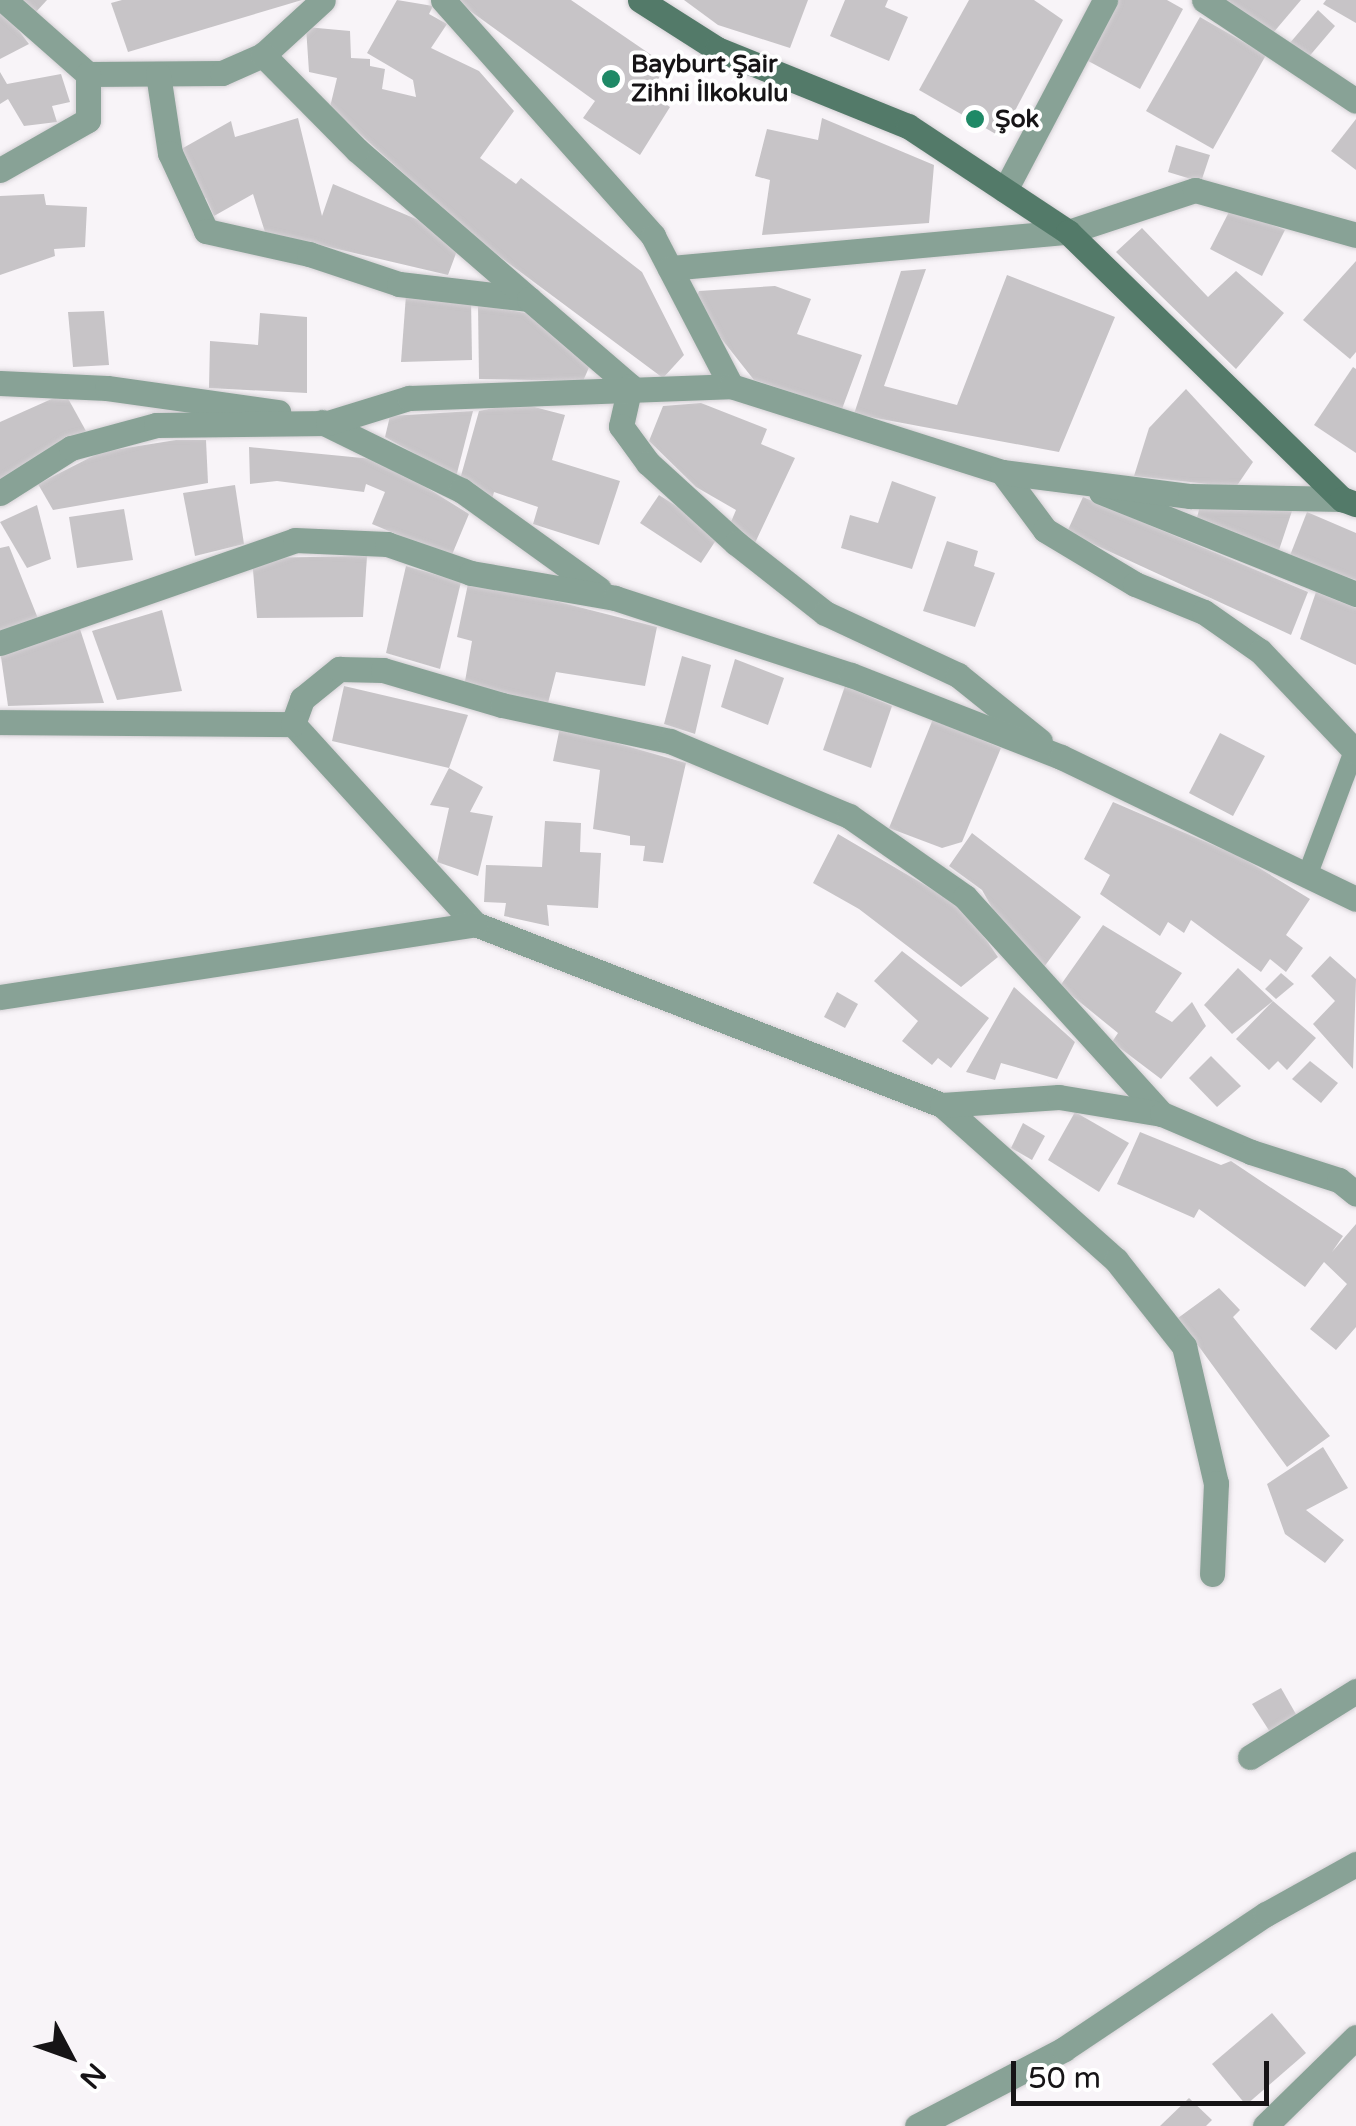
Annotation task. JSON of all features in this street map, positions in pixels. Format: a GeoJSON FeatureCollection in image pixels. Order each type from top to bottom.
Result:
{"type":"FeatureCollection","features":[{"type":"Feature","properties":{"kind":"main road"},"geometry":{"type":"LineString","coordinates":[[640,0],[717,49],[908,126],[1068,232],[1349,502]]}},
{"type":"Feature","properties":{"kind":"street"},"geometry":{"type":"LineString","coordinates":[[4,0],[88,74],[222,73],[263,55],[324,0]]}},
{"type":"Feature","properties":{"kind":"street"},"geometry":{"type":"LineString","coordinates":[[443,0],[654,236],[731,386]]}},
{"type":"Feature","properties":{"kind":"street"},"geometry":{"type":"LineString","coordinates":[[1005,190],[1105,0]]}},
{"type":"Feature","properties":{"kind":"street"},"geometry":{"type":"LineString","coordinates":[[1204,0],[1356,101]]}},
{"type":"Feature","properties":{"kind":"street"},"geometry":{"type":"LineString","coordinates":[[263,55],[357,150],[630,386]]}},
{"type":"Feature","properties":{"kind":"street"},"geometry":{"type":"LineString","coordinates":[[0,170],[88,120],[88,74]]}},
{"type":"Feature","properties":{"kind":"street"},"geometry":{"type":"LineString","coordinates":[[158,74],[170,154],[206,231],[309,254],[398,284],[529,299]]}},
{"type":"Feature","properties":{"kind":"street"},"geometry":{"type":"LineString","coordinates":[[670,268],[1068,232],[1195,190],[1356,235]]}},
{"type":"Feature","properties":{"kind":"street"},"geometry":{"type":"LineString","coordinates":[[0,383],[107,388],[328,423],[460,490],[554,562],[615,598]]}},
{"type":"Feature","properties":{"kind":"street"},"geometry":{"type":"LineString","coordinates":[[630,386],[621,426],[648,463],[736,542],[825,613],[958,674],[1061,757]]}},
{"type":"Feature","properties":{"kind":"street"},"geometry":{"type":"LineString","coordinates":[[0,493],[71,448],[156,425],[328,423],[409,398],[630,386],[731,386],[1002,472],[1190,496],[1349,502]]}},
{"type":"Feature","properties":{"kind":"street"},"geometry":{"type":"LineString","coordinates":[[1002,472],[1045,530],[1135,584],[1204,612],[1260,651],[1355,752]]}},
{"type":"Feature","properties":{"kind":"street"},"geometry":{"type":"LineString","coordinates":[[1079,481],[1185,530],[1356,594]]}},
{"type":"Feature","properties":{"kind":"street"},"geometry":{"type":"LineString","coordinates":[[0,643],[295,540],[387,544],[471,573],[615,598],[851,675],[1061,757],[1356,899]]}},
{"type":"Feature","properties":{"kind":"street"},"geometry":{"type":"LineString","coordinates":[[294,724],[302,700],[338,669],[383,670],[502,705],[670,741],[849,816],[966,897],[1162,1114]]}},
{"type":"Feature","properties":{"kind":"street"},"geometry":{"type":"LineString","coordinates":[[0,722],[294,724],[475,924],[942,1106],[1116,1260],[1184,1346],[1216,1484],[1212,1574]]}},
{"type":"Feature","properties":{"kind":"street"},"geometry":{"type":"LineString","coordinates":[[0,997],[475,924]]}},
{"type":"Feature","properties":{"kind":"street"},"geometry":{"type":"LineString","coordinates":[[942,1106],[1060,1097],[1162,1114],[1251,1152],[1350,1180]]}},
{"type":"Feature","properties":{"kind":"street"},"geometry":{"type":"LineString","coordinates":[[1250,1757],[1356,1691]]}},
{"type":"Feature","properties":{"kind":"street"},"geometry":{"type":"LineString","coordinates":[[916,2126],[1064,2049],[1266,1914],[1356,1864]]}},
{"type":"Feature","properties":{"kind":"street"},"geometry":{"type":"LineString","coordinates":[[1265,2126],[1356,2038]]}},
{"type":"Feature","properties":{"kind":"lane"},"geometry":{"type":"LineString","coordinates":[[1307,876],[1355,752]]}},
{"type":"Feature","properties":{"kind":"building"},"geometry":{"type":"Polygon","coordinates":[[[20,0],[47,0],[35,13],[20,0]]]}},
{"type":"Feature","properties":{"kind":"building"},"geometry":{"type":"Polygon","coordinates":[[[302,0],[128,52],[111,3],[302,0]]]}},
{"type":"Feature","properties":{"kind":"building"},"geometry":{"type":"Polygon","coordinates":[[[397,0],[433,6],[429,14],[447,24],[431,48],[479,71],[514,111],[480,158],[516,184],[521,178],[642,272],[684,355],[663,378],[476,239],[330,107],[337,78],[309,72],[306,27],[350,31],[351,58],[370,59],[370,66],[385,69],[382,89],[416,97],[413,80],[367,53],[397,0]]]}},
{"type":"Feature","properties":{"kind":"building","name":"Bayburt Şair Zihni İlkokulu"},"geometry":{"type":"Polygon","coordinates":[[[455,0],[571,0],[666,65],[650,94],[670,107],[640,155],[583,118],[595,101],[455,0]]]}},
{"type":"Feature","properties":{"kind":"building"},"geometry":{"type":"Polygon","coordinates":[[[684,0],[808,0],[790,48],[718,25],[684,0]]]}},
{"type":"Feature","properties":{"kind":"building"},"geometry":{"type":"Polygon","coordinates":[[[845,0],[888,0],[885,7],[908,17],[889,61],[830,36],[845,0]]]}},
{"type":"Feature","properties":{"kind":"building"},"geometry":{"type":"Polygon","coordinates":[[[969,0],[1034,0],[1063,20],[1001,137],[919,90],[969,0]]]}},
{"type":"Feature","properties":{"kind":"building"},"geometry":{"type":"Polygon","coordinates":[[[1109,0],[1167,0],[1183,9],[1140,89],[1079,56],[1109,0]]]}},
{"type":"Feature","properties":{"kind":"building"},"geometry":{"type":"Polygon","coordinates":[[[1226,0],[1301,0],[1273,33],[1226,0]]]}},
{"type":"Feature","properties":{"kind":"building"},"geometry":{"type":"Polygon","coordinates":[[[1326,0],[1356,0],[1356,23],[1323,4],[1326,0]]]}},
{"type":"Feature","properties":{"kind":"building"},"geometry":{"type":"Polygon","coordinates":[[[0,6],[29,44],[0,59],[0,6]]]}},
{"type":"Feature","properties":{"kind":"building"},"geometry":{"type":"Polygon","coordinates":[[[1318,10],[1335,26],[1307,59],[1289,44],[1318,10]]]}},
{"type":"Feature","properties":{"kind":"building"},"geometry":{"type":"Polygon","coordinates":[[[1200,17],[1266,55],[1213,149],[1146,111],[1200,17]]]}},
{"type":"Feature","properties":{"kind":"building"},"geometry":{"type":"Polygon","coordinates":[[[0,72],[7,84],[61,74],[70,102],[52,106],[57,122],[24,126],[8,99],[0,104],[0,72]]]}},
{"type":"Feature","properties":{"kind":"building"},"geometry":{"type":"Polygon","coordinates":[[[298,118],[322,216],[333,184],[428,224],[458,248],[448,275],[265,232],[253,194],[214,216],[206,198],[198,200],[176,152],[231,121],[235,137],[298,118]]]}},
{"type":"Feature","properties":{"kind":"building"},"geometry":{"type":"Polygon","coordinates":[[[822,118],[934,165],[929,223],[762,235],[770,180],[755,176],[767,129],[818,140],[822,118]]]}},
{"type":"Feature","properties":{"kind":"building"},"geometry":{"type":"Polygon","coordinates":[[[1356,119],[1356,170],[1331,151],[1356,119]]]}},
{"type":"Feature","properties":{"kind":"building"},"geometry":{"type":"Polygon","coordinates":[[[1176,145],[1210,155],[1201,182],[1168,172],[1176,145]]]}},
{"type":"Feature","properties":{"kind":"building"},"geometry":{"type":"Polygon","coordinates":[[[44,194],[46,205],[87,207],[85,247],[54,249],[55,256],[0,275],[0,196],[44,194]]]}},
{"type":"Feature","properties":{"kind":"building"},"geometry":{"type":"Polygon","coordinates":[[[1231,208],[1285,230],[1262,276],[1210,249],[1231,208]]]}},
{"type":"Feature","properties":{"kind":"building"},"geometry":{"type":"Polygon","coordinates":[[[1142,228],[1208,297],[1236,271],[1284,313],[1236,369],[1116,252],[1142,228]]]}},
{"type":"Feature","properties":{"kind":"building"},"geometry":{"type":"Polygon","coordinates":[[[1356,261],[1356,352],[1350,359],[1303,320],[1356,261]]]}},
{"type":"Feature","properties":{"kind":"building"},"geometry":{"type":"Polygon","coordinates":[[[926,269],[884,386],[957,405],[1007,275],[1115,317],[1059,452],[854,414],[901,271],[926,269]]]}},
{"type":"Feature","properties":{"kind":"building"},"geometry":{"type":"Polygon","coordinates":[[[775,286],[811,299],[797,334],[862,355],[842,409],[754,380],[694,304],[699,291],[775,286]]]}},
{"type":"Feature","properties":{"kind":"building"},"geometry":{"type":"Polygon","coordinates":[[[406,295],[471,298],[472,360],[401,362],[406,295]]]}},
{"type":"Feature","properties":{"kind":"building"},"geometry":{"type":"Polygon","coordinates":[[[478,304],[530,314],[591,363],[583,381],[479,379],[478,304]]]}},
{"type":"Feature","properties":{"kind":"building"},"geometry":{"type":"Polygon","coordinates":[[[104,311],[109,365],[73,367],[68,312],[104,311]]]}},
{"type":"Feature","properties":{"kind":"building"},"geometry":{"type":"Polygon","coordinates":[[[260,313],[307,317],[307,393],[209,388],[210,341],[258,345],[260,313]]]}},
{"type":"Feature","properties":{"kind":"building"},"geometry":{"type":"Polygon","coordinates":[[[1353,367],[1356,369],[1356,453],[1314,425],[1353,367]]]}},
{"type":"Feature","properties":{"kind":"building"},"geometry":{"type":"Polygon","coordinates":[[[1186,389],[1253,462],[1236,487],[1134,476],[1149,428],[1186,389]]]}},
{"type":"Feature","properties":{"kind":"building"},"geometry":{"type":"Polygon","coordinates":[[[65,393],[86,431],[0,484],[0,422],[65,393]]]}},
{"type":"Feature","properties":{"kind":"building"},"geometry":{"type":"Polygon","coordinates":[[[519,403],[565,415],[552,460],[620,481],[599,545],[533,524],[538,507],[494,492],[492,499],[459,483],[479,411],[519,403]]]}},
{"type":"Feature","properties":{"kind":"building"},"geometry":{"type":"Polygon","coordinates":[[[701,403],[767,429],[761,444],[795,458],[754,545],[728,529],[736,510],[696,487],[649,441],[663,406],[701,403]]]}},
{"type":"Feature","properties":{"kind":"building"},"geometry":{"type":"Polygon","coordinates":[[[473,411],[456,477],[385,437],[390,416],[473,411]]]}},
{"type":"Feature","properties":{"kind":"building"},"geometry":{"type":"Polygon","coordinates":[[[176,440],[206,440],[208,483],[53,510],[38,484],[101,452],[176,440]]]}},
{"type":"Feature","properties":{"kind":"building"},"geometry":{"type":"Polygon","coordinates":[[[249,447],[373,459],[395,468],[469,514],[451,557],[372,524],[385,492],[366,484],[364,492],[277,481],[250,484],[249,447]]]}},
{"type":"Feature","properties":{"kind":"building"},"geometry":{"type":"Polygon","coordinates":[[[892,481],[936,497],[912,569],[841,548],[850,515],[878,523],[892,481]]]}},
{"type":"Feature","properties":{"kind":"building"},"geometry":{"type":"Polygon","coordinates":[[[235,485],[244,544],[195,556],[183,493],[235,485]]]}},
{"type":"Feature","properties":{"kind":"building"},"geometry":{"type":"Polygon","coordinates":[[[659,495],[720,534],[701,563],[640,523],[659,495]]]}},
{"type":"Feature","properties":{"kind":"building"},"geometry":{"type":"Polygon","coordinates":[[[1083,497],[1308,592],[1291,635],[1067,532],[1083,497]]]}},
{"type":"Feature","properties":{"kind":"building"},"geometry":{"type":"Polygon","coordinates":[[[37,505],[51,559],[27,568],[0,522],[37,505]]]}},
{"type":"Feature","properties":{"kind":"building"},"geometry":{"type":"Polygon","coordinates":[[[1200,506],[1293,508],[1277,556],[1194,529],[1200,506]]]}},
{"type":"Feature","properties":{"kind":"building"},"geometry":{"type":"Polygon","coordinates":[[[124,509],[133,560],[77,568],[69,517],[124,509]]]}},
{"type":"Feature","properties":{"kind":"building"},"geometry":{"type":"Polygon","coordinates":[[[1307,512],[1356,533],[1356,580],[1289,558],[1307,512]]]}},
{"type":"Feature","properties":{"kind":"building"},"geometry":{"type":"Polygon","coordinates":[[[947,541],[978,551],[974,566],[995,573],[975,627],[923,611],[947,541]]]}},
{"type":"Feature","properties":{"kind":"building"},"geometry":{"type":"Polygon","coordinates":[[[9,546],[39,621],[0,633],[0,548],[9,546]]]}},
{"type":"Feature","properties":{"kind":"building"},"geometry":{"type":"Polygon","coordinates":[[[367,556],[363,617],[257,618],[252,558],[367,556]]]}},
{"type":"Feature","properties":{"kind":"building"},"geometry":{"type":"Polygon","coordinates":[[[406,566],[461,582],[440,669],[386,653],[406,566]]]}},
{"type":"Feature","properties":{"kind":"building"},"geometry":{"type":"Polygon","coordinates":[[[469,579],[657,627],[645,686],[556,672],[548,703],[464,687],[472,641],[457,637],[469,579]]]}},
{"type":"Feature","properties":{"kind":"building"},"geometry":{"type":"Polygon","coordinates":[[[1316,592],[1356,608],[1356,665],[1300,639],[1316,592]]]}},
{"type":"Feature","properties":{"kind":"building"},"geometry":{"type":"Polygon","coordinates":[[[162,610],[182,691],[117,700],[92,631],[162,610]]]}},
{"type":"Feature","properties":{"kind":"building"},"geometry":{"type":"Polygon","coordinates":[[[79,626],[104,703],[8,706],[0,650],[79,626]]]}},
{"type":"Feature","properties":{"kind":"building"},"geometry":{"type":"Polygon","coordinates":[[[682,656],[711,665],[695,734],[664,724],[682,656]]]}},
{"type":"Feature","properties":{"kind":"building"},"geometry":{"type":"Polygon","coordinates":[[[735,659],[784,678],[768,725],[721,707],[735,659]]]}},
{"type":"Feature","properties":{"kind":"building"},"geometry":{"type":"Polygon","coordinates":[[[344,686],[468,715],[449,768],[332,741],[344,686]]]}},
{"type":"Feature","properties":{"kind":"building"},"geometry":{"type":"Polygon","coordinates":[[[845,686],[892,706],[871,768],[823,750],[845,686]]]}},
{"type":"Feature","properties":{"kind":"building"},"geometry":{"type":"Polygon","coordinates":[[[933,719],[1001,748],[962,842],[942,848],[889,828],[933,719]]]}},
{"type":"Feature","properties":{"kind":"building"},"geometry":{"type":"Polygon","coordinates":[[[560,727],[686,763],[663,863],[643,861],[645,846],[630,845],[630,836],[593,829],[600,770],[553,761],[560,727]]]}},
{"type":"Feature","properties":{"kind":"building"},"geometry":{"type":"Polygon","coordinates":[[[1220,733],[1265,756],[1233,816],[1189,793],[1220,733]]]}},
{"type":"Feature","properties":{"kind":"building"},"geometry":{"type":"Polygon","coordinates":[[[449,768],[483,787],[470,812],[493,816],[478,876],[437,862],[449,808],[430,805],[449,768]]]}},
{"type":"Feature","properties":{"kind":"building"},"geometry":{"type":"Polygon","coordinates":[[[1113,802],[1241,857],[1310,899],[1286,935],[1303,948],[1286,972],[1270,959],[1261,972],[1191,920],[1184,933],[1168,922],[1160,936],[1100,894],[1110,875],[1084,859],[1113,802]]]}},
{"type":"Feature","properties":{"kind":"building"},"geometry":{"type":"Polygon","coordinates":[[[545,821],[581,823],[580,852],[601,853],[598,908],[547,905],[549,926],[504,916],[506,903],[484,902],[486,865],[542,867],[545,821]]]}},
{"type":"Feature","properties":{"kind":"building"},"geometry":{"type":"Polygon","coordinates":[[[972,833],[1081,917],[1041,971],[1008,936],[982,890],[949,866],[972,833]]]}},
{"type":"Feature","properties":{"kind":"building"},"geometry":{"type":"Polygon","coordinates":[[[838,834],[964,908],[998,957],[961,987],[859,909],[813,883],[838,834]]]}},
{"type":"Feature","properties":{"kind":"building"},"geometry":{"type":"Polygon","coordinates":[[[1103,925],[1182,973],[1155,1012],[1172,1022],[1192,1002],[1206,1026],[1161,1079],[1112,1042],[1118,1033],[1060,986],[1103,925]]]}},
{"type":"Feature","properties":{"kind":"building"},"geometry":{"type":"Polygon","coordinates":[[[902,951],[989,1018],[951,1068],[938,1058],[932,1065],[902,1041],[918,1021],[874,981],[902,951]]]}},
{"type":"Feature","properties":{"kind":"building"},"geometry":{"type":"Polygon","coordinates":[[[1330,956],[1356,979],[1353,1069],[1313,1024],[1335,1001],[1311,976],[1330,956]]]}},
{"type":"Feature","properties":{"kind":"building"},"geometry":{"type":"Polygon","coordinates":[[[1238,968],[1273,1001],[1232,1034],[1204,1005],[1238,968]]]}},
{"type":"Feature","properties":{"kind":"building"},"geometry":{"type":"Polygon","coordinates":[[[1281,973],[1294,984],[1276,999],[1265,989],[1281,973]]]}},
{"type":"Feature","properties":{"kind":"building"},"geometry":{"type":"Polygon","coordinates":[[[1014,987],[1075,1042],[1057,1079],[1001,1063],[995,1080],[966,1072],[1014,987]]]}},
{"type":"Feature","properties":{"kind":"building"},"geometry":{"type":"Polygon","coordinates":[[[837,992],[858,1004],[845,1028],[824,1017],[837,992]]]}},
{"type":"Feature","properties":{"kind":"building"},"geometry":{"type":"Polygon","coordinates":[[[1273,1001],[1316,1038],[1287,1070],[1278,1061],[1269,1070],[1236,1039],[1273,1001]]]}},
{"type":"Feature","properties":{"kind":"building"},"geometry":{"type":"Polygon","coordinates":[[[1211,1056],[1241,1086],[1217,1107],[1189,1078],[1211,1056]]]}},
{"type":"Feature","properties":{"kind":"building"},"geometry":{"type":"Polygon","coordinates":[[[1310,1061],[1338,1083],[1321,1103],[1292,1079],[1310,1061]]]}},
{"type":"Feature","properties":{"kind":"building"},"geometry":{"type":"Polygon","coordinates":[[[1075,1112],[1129,1143],[1099,1192],[1048,1160],[1075,1112]]]}},
{"type":"Feature","properties":{"kind":"building"},"geometry":{"type":"Polygon","coordinates":[[[1023,1123],[1045,1136],[1032,1160],[1011,1148],[1023,1123]]]}},
{"type":"Feature","properties":{"kind":"building"},"geometry":{"type":"Polygon","coordinates":[[[1140,1132],[1221,1165],[1231,1161],[1343,1236],[1332,1252],[1356,1224],[1356,1327],[1336,1350],[1310,1329],[1347,1284],[1324,1262],[1305,1287],[1199,1209],[1194,1218],[1117,1184],[1140,1132]]]}},
{"type":"Feature","properties":{"kind":"building"},"geometry":{"type":"Polygon","coordinates":[[[1219,1288],[1240,1310],[1233,1317],[1330,1436],[1287,1467],[1178,1318],[1219,1288]]]}},
{"type":"Feature","properties":{"kind":"building"},"geometry":{"type":"Polygon","coordinates":[[[1323,1447],[1348,1488],[1306,1510],[1344,1540],[1325,1563],[1285,1534],[1267,1484],[1323,1447]]]}},
{"type":"Feature","properties":{"kind":"building"},"geometry":{"type":"Polygon","coordinates":[[[1281,1688],[1297,1716],[1270,1732],[1252,1704],[1281,1688]]]}},
{"type":"Feature","properties":{"kind":"building"},"geometry":{"type":"Polygon","coordinates":[[[1272,2013],[1306,2053],[1246,2105],[1212,2064],[1272,2013]]]}},
{"type":"Feature","properties":{"kind":"building"},"geometry":{"type":"Polygon","coordinates":[[[1189,2098],[1212,2120],[1206,2126],[1160,2126],[1189,2098]]]}},
{"type":"Feature","properties":{"kind":"place","name":"Bayburt Şair Zihni İlkokulu"},"geometry":{"type":"Point","coordinates":[611,79]}},
{"type":"Feature","properties":{"kind":"place","name":"Şok"},"geometry":{"type":"Point","coordinates":[975,119]}}]}
